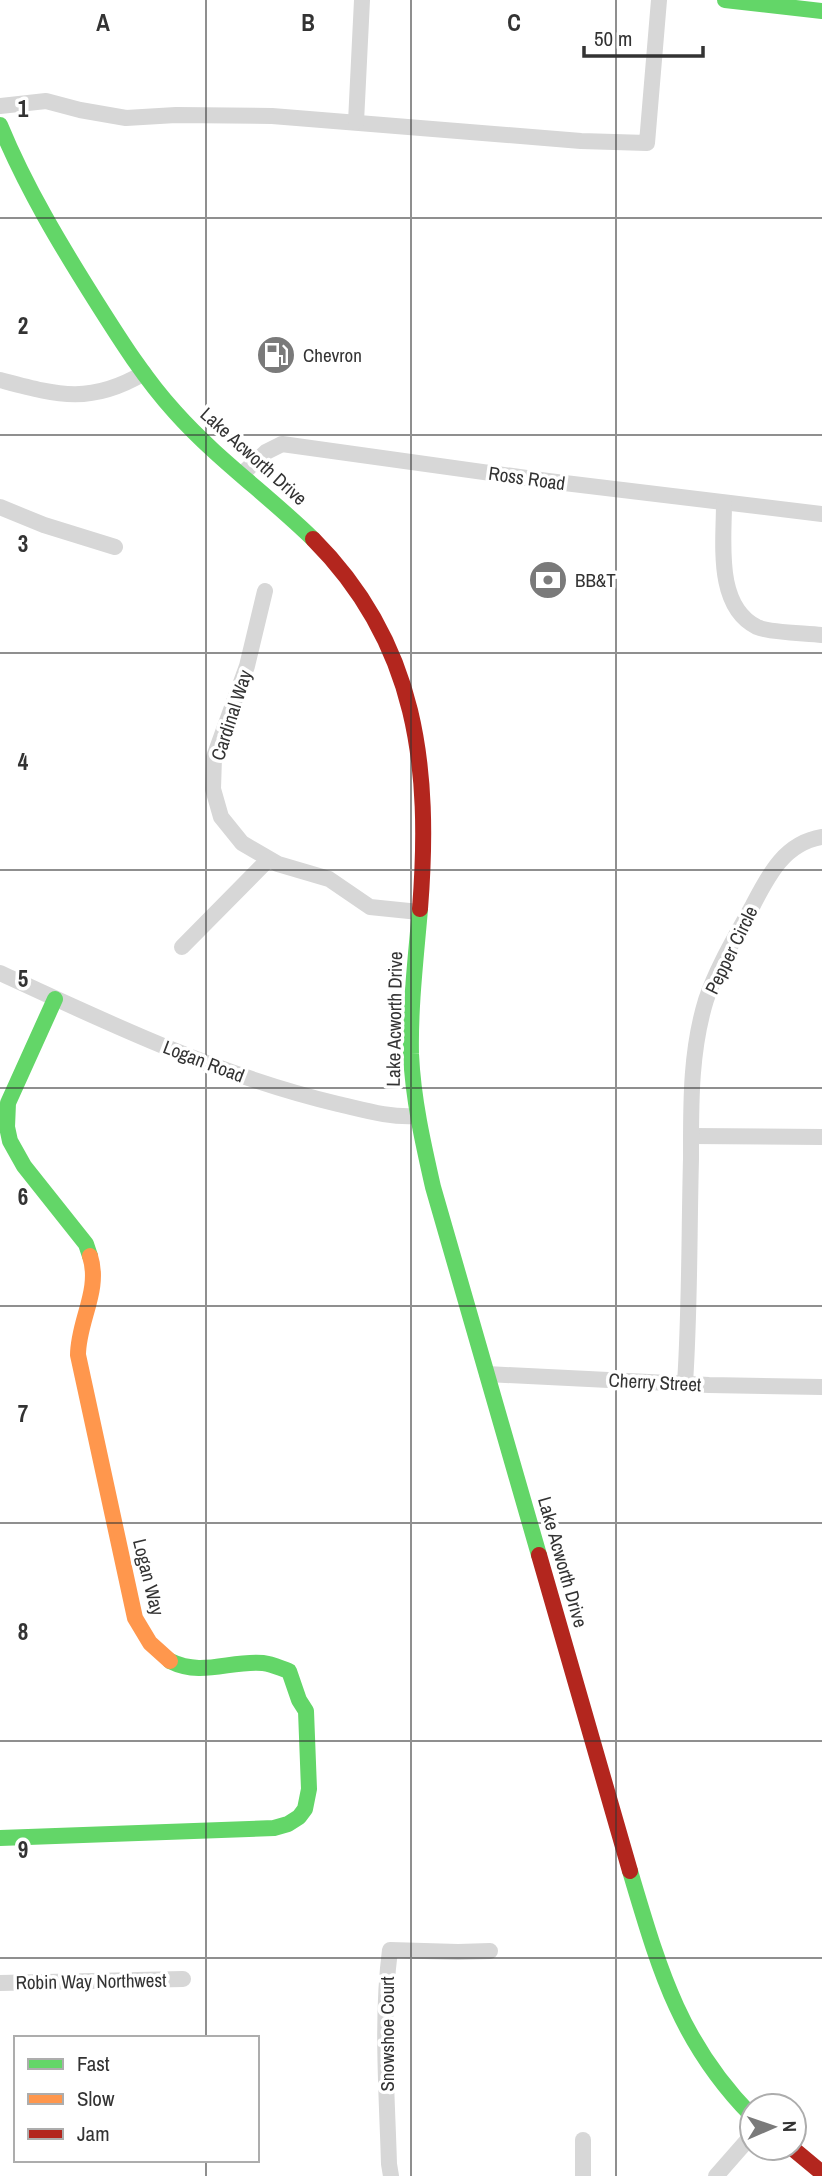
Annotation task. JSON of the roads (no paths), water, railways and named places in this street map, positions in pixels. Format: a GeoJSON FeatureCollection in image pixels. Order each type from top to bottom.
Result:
{"type":"FeatureCollection","features":[{"type":"Feature","properties":{"kind":"main road"},"geometry":{"type":"LineString","coordinates":[[725,0],[822,11]]}},
{"type":"Feature","properties":{"kind":"main road","name":"Lake Acworth Drive"},"geometry":{"type":"LineString","coordinates":[[0,125],[10,150],[62,248],[144,373],[187,425],[282,509],[344,573],[359,591],[386,640],[405,695],[419,756],[424,800],[411,1040],[417,1116],[433,1187],[614,1815],[667,1986],[705,2064],[738,2102]]}},
{"type":"Feature","properties":{"kind":"main road","name":"Logan Way"},"geometry":{"type":"LineString","coordinates":[[0,1838],[274,1828],[286,1826],[296,1820],[304,1811],[309,1797],[306,1711],[299,1700],[289,1671],[263,1663],[199,1671],[179,1666],[160,1656],[146,1640],[135,1618],[78,1355],[79,1326],[93,1285],[91,1258],[86,1244],[17,1157],[5,1121],[8,1103],[55,999]]}},
{"type":"Feature","properties":{"kind":"main road"},"geometry":{"type":"LineString","coordinates":[[808,2161],[822,2173]]}},
{"type":"Feature","properties":{"kind":"street"},"geometry":{"type":"LineString","coordinates":[[356,122],[362,0]]}},
{"type":"Feature","properties":{"kind":"street"},"geometry":{"type":"LineString","coordinates":[[0,106],[46,101],[126,118],[176,115],[272,116],[647,144],[659,0]]}},
{"type":"Feature","properties":{"kind":"street"},"geometry":{"type":"LineString","coordinates":[[0,380],[55,394],[76,395],[125,384],[144,373]]}},
{"type":"Feature","properties":{"kind":"street","name":"Ross Road"},"geometry":{"type":"LineString","coordinates":[[242,474],[266,452],[282,444],[822,514]]}},
{"type":"Feature","properties":{"kind":"street"},"geometry":{"type":"LineString","coordinates":[[724,503],[727,589],[740,615],[759,628],[822,635]]}},
{"type":"Feature","properties":{"kind":"street"},"geometry":{"type":"LineString","coordinates":[[0,507],[44,525],[115,547]]}},
{"type":"Feature","properties":{"kind":"street","name":"Cardinal Way"},"geometry":{"type":"LineString","coordinates":[[265,591],[247,666],[214,757],[213,789],[221,817],[242,843],[268,860],[329,879],[370,907],[419,912]]}},
{"type":"Feature","properties":{"kind":"street","name":"Pepper Circle"},"geometry":{"type":"LineString","coordinates":[[685,1383],[691,1136],[695,1051],[700,1024],[713,981],[761,888],[780,860],[793,848],[822,837]]}},
{"type":"Feature","properties":{"kind":"street"},"geometry":{"type":"LineString","coordinates":[[182,947],[268,860]]}},
{"type":"Feature","properties":{"kind":"street","name":"Logan Road"},"geometry":{"type":"LineString","coordinates":[[0,974],[188,1057],[235,1074],[320,1099],[398,1117],[417,1116]]}},
{"type":"Feature","properties":{"kind":"street"},"geometry":{"type":"LineString","coordinates":[[691,1136],[822,1137]]}},
{"type":"Feature","properties":{"kind":"street","name":"Cherry Street"},"geometry":{"type":"LineString","coordinates":[[487,1374],[822,1387]]}},
{"type":"Feature","properties":{"kind":"street","name":"Snowshoe Court"},"geometry":{"type":"LineString","coordinates":[[391,2176],[386,2038],[390,1950],[490,1951]]}},
{"type":"Feature","properties":{"kind":"street","name":"Robin Way Northwest"},"geometry":{"type":"LineString","coordinates":[[0,1983],[183,1979]]}},
{"type":"Feature","properties":{"kind":"street"},"geometry":{"type":"LineString","coordinates":[[583,2140],[583,2176]]}},
{"type":"Feature","properties":{"kind":"street"},"geometry":{"type":"LineString","coordinates":[[716,2176],[738,2152]]}},
{"type":"Feature","properties":{"kind":"place","name":"Chevron"},"geometry":{"type":"Point","coordinates":[276,355]}},
{"type":"Feature","properties":{"kind":"place","name":"BB&T"},"geometry":{"type":"Point","coordinates":[548,580]}}]}
